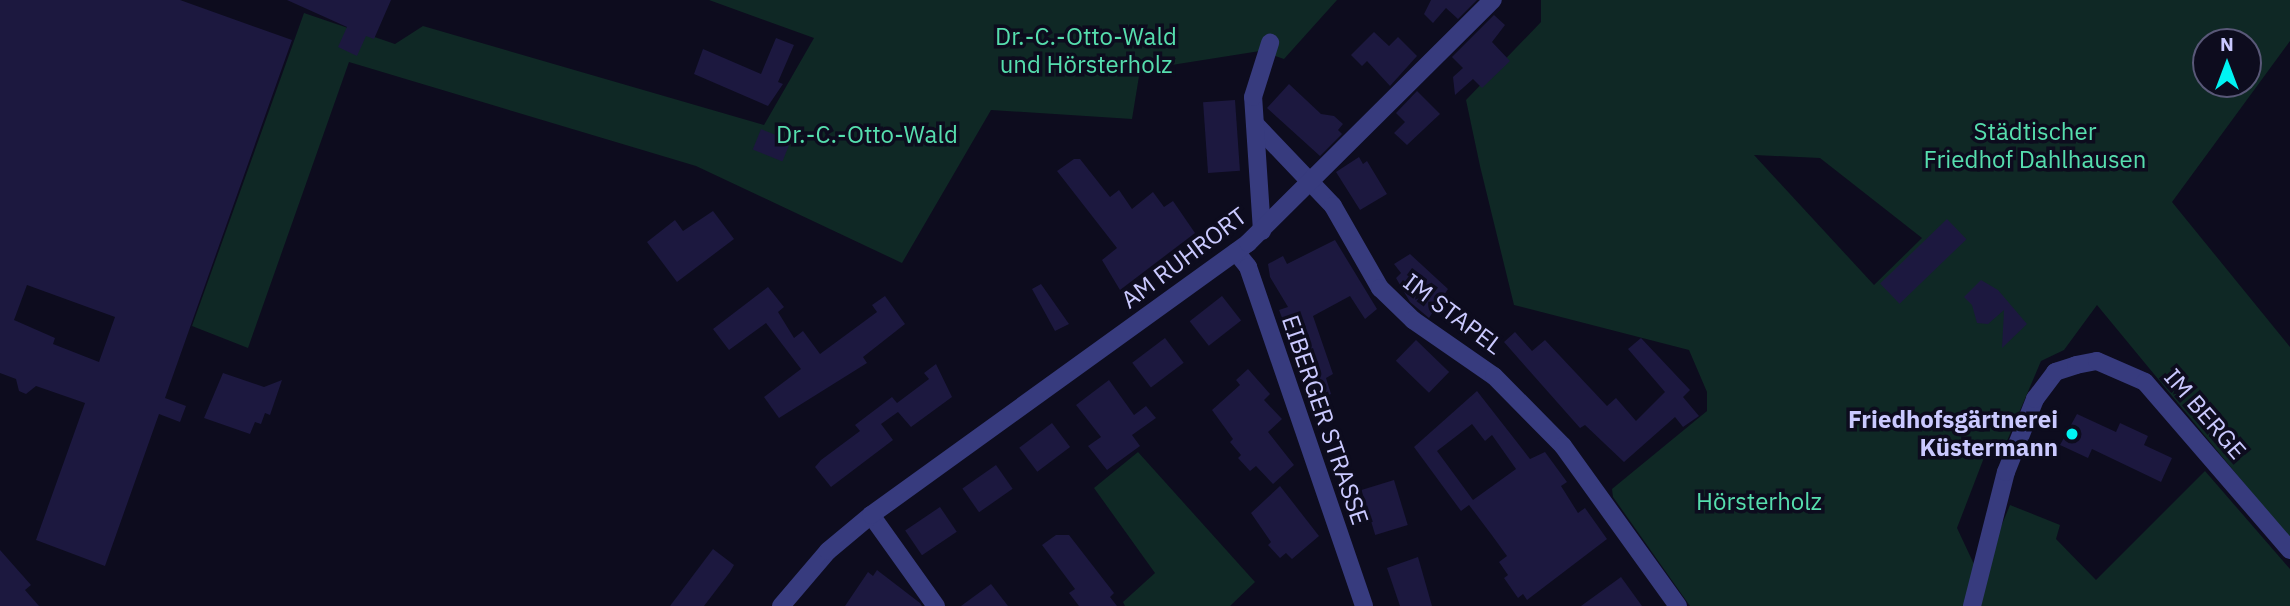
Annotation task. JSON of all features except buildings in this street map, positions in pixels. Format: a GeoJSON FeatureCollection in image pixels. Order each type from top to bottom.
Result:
{"type":"FeatureCollection","features":[{"type":"Feature","properties":{"kind":"street","name":"AM RUHRORT"},"geometry":{"type":"LineString","coordinates":[[781,606],[822,556],[871,515],[1236,253],[1262,231],[1314,181],[1363,126],[1493,0]]}},
{"type":"Feature","properties":{"kind":"street"},"geometry":{"type":"LineString","coordinates":[[1262,231],[1253,91],[1270,43]]}},
{"type":"Feature","properties":{"kind":"street","name":"IM STAPEL"},"geometry":{"type":"LineString","coordinates":[[1255,124],[1314,181],[1380,288],[1413,320],[1494,376],[1528,407],[1592,483],[1678,606]]}},
{"type":"Feature","properties":{"kind":"street","name":"EIBERGER STRASSE"},"geometry":{"type":"LineString","coordinates":[[1236,253],[1248,267],[1364,606]]}},
{"type":"Feature","properties":{"kind":"street","name":"IM BERGE"},"geometry":{"type":"LineString","coordinates":[[1972,606],[2006,472],[2035,399],[2055,372],[2097,361],[2146,382],[2290,550]]}},
{"type":"Feature","properties":{"kind":"street"},"geometry":{"type":"LineString","coordinates":[[871,515],[936,606]]}},
{"type":"Feature","properties":{"kind":"green space","name":"Dr.-C.-Otto-Wald"},"geometry":{"type":"Polygon","coordinates":[[[709,0],[1337,0],[1284,59],[1260,51],[1140,70],[1132,119],[991,110],[902,263],[696,166],[349,62],[248,348],[192,326],[304,13],[395,44],[423,26],[764,125],[814,38],[709,0]]]}},
{"type":"Feature","properties":{"kind":"green space"},"geometry":{"type":"Polygon","coordinates":[[[1541,0],[2290,0],[2290,41],[2262,79],[2262,28],[2192,28],[2192,98],[2248,98],[2172,202],[2290,347],[2290,539],[2097,305],[2064,350],[2041,361],[2007,441],[1990,442],[1957,528],[1980,577],[2010,505],[2060,525],[2056,539],[2096,580],[2205,471],[2290,569],[2290,606],[1690,606],[1613,497],[1612,489],[1707,411],[1707,392],[1689,350],[1514,305],[1466,100],[1541,22],[1541,0]],[[1754,155],[1874,285],[1922,238],[1820,158],[1754,155]]]}},
{"type":"Feature","properties":{"kind":"green space"},"geometry":{"type":"Polygon","coordinates":[[[1138,452],[1255,582],[1230,606],[1125,606],[1123,602],[1155,573],[1094,488],[1138,452]]]}},
{"type":"Feature","properties":{"kind":"place","name":"Friedhofsgärtnerei Küstermann"},"geometry":{"type":"Point","coordinates":[2072,434]}},
{"type":"Feature","properties":{"kind":"park label","name":"Dr.-C.-Otto-Wald und Hörsterholz"},"geometry":{"type":"Point","coordinates":[1086,51]}},
{"type":"Feature","properties":{"kind":"park label","name":"Städtischer Friedhof Dahlhausen"},"geometry":{"type":"Point","coordinates":[2035,146]}},
{"type":"Feature","properties":{"kind":"park label","name":"Hörsterholz"},"geometry":{"type":"Point","coordinates":[1759,502]}}]}
